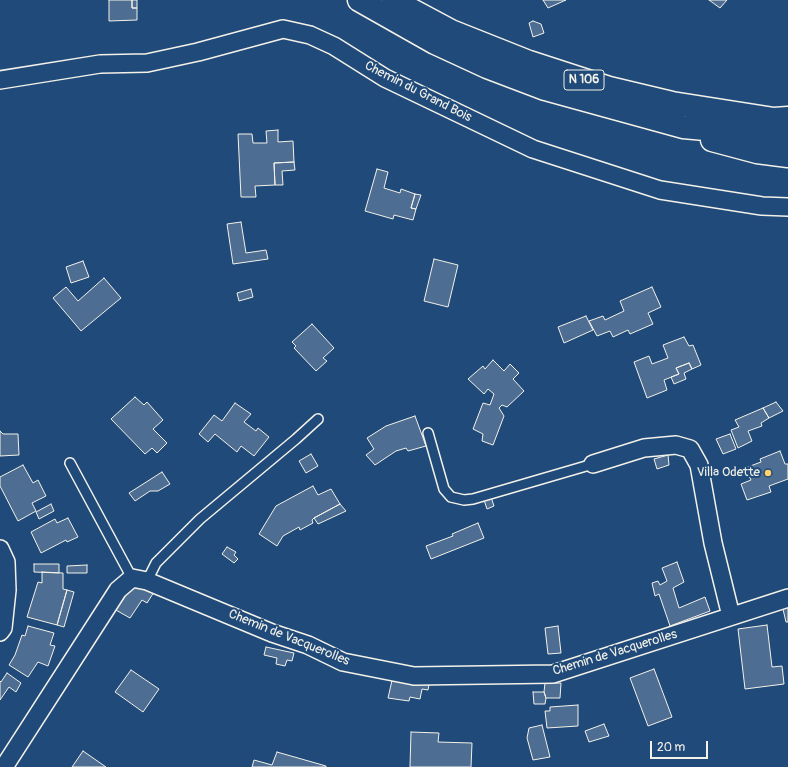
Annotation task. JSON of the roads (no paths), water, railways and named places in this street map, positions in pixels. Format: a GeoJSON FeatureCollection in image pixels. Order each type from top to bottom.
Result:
{"type":"FeatureCollection","features":[{"type":"Feature","properties":{"kind":"main road","name":"N 106"},"geometry":{"type":"LineString","coordinates":[[359,0],[435,43],[487,67],[545,89],[683,127],[788,136]]}},
{"type":"Feature","properties":{"kind":"main road","name":"N 106"},"geometry":{"type":"LineString","coordinates":[[393,0],[451,31],[529,62],[609,88],[672,103],[774,118],[788,118]]}},
{"type":"Feature","properties":{"kind":"main road"},"geometry":{"type":"LineString","coordinates":[[683,127],[709,139],[756,152],[788,156]]}},
{"type":"Feature","properties":{"kind":"street","name":"Chemin du Grand Bois"},"geometry":{"type":"LineString","coordinates":[[0,80],[100,64],[147,63],[198,52],[283,29],[310,35],[334,46],[385,78],[534,149],[660,190],[762,206],[788,207]]}},
{"type":"Feature","properties":{"kind":"street"},"geometry":{"type":"LineString","coordinates":[[593,464],[644,448],[676,445],[690,449],[699,466],[713,543],[731,616]]}},
{"type":"Feature","properties":{"kind":"street"},"geometry":{"type":"LineString","coordinates":[[0,548],[6,562],[7,590],[2,628],[0,632]]}},
{"type":"Feature","properties":{"kind":"street","name":"Chemin de Vacquerolles"},"geometry":{"type":"LineString","coordinates":[[139,580],[272,633],[308,645],[343,662],[414,676],[553,674],[788,598]]}},
{"type":"Feature","properties":{"kind":"street"},"geometry":{"type":"LineString","coordinates":[[4,767],[118,590],[139,580]]}},
{"type":"Feature","properties":{"kind":"lane"},"geometry":{"type":"LineString","coordinates":[[70,464],[139,580],[200,519],[318,419]]}},
{"type":"Feature","properties":{"kind":"lane"},"geometry":{"type":"LineString","coordinates":[[428,433],[444,489],[451,497],[464,500],[473,499],[593,464]]}},
{"type":"Feature","properties":{"kind":"place","name":"Villa Odette"},"geometry":{"type":"Point","coordinates":[768,473]}}]}
